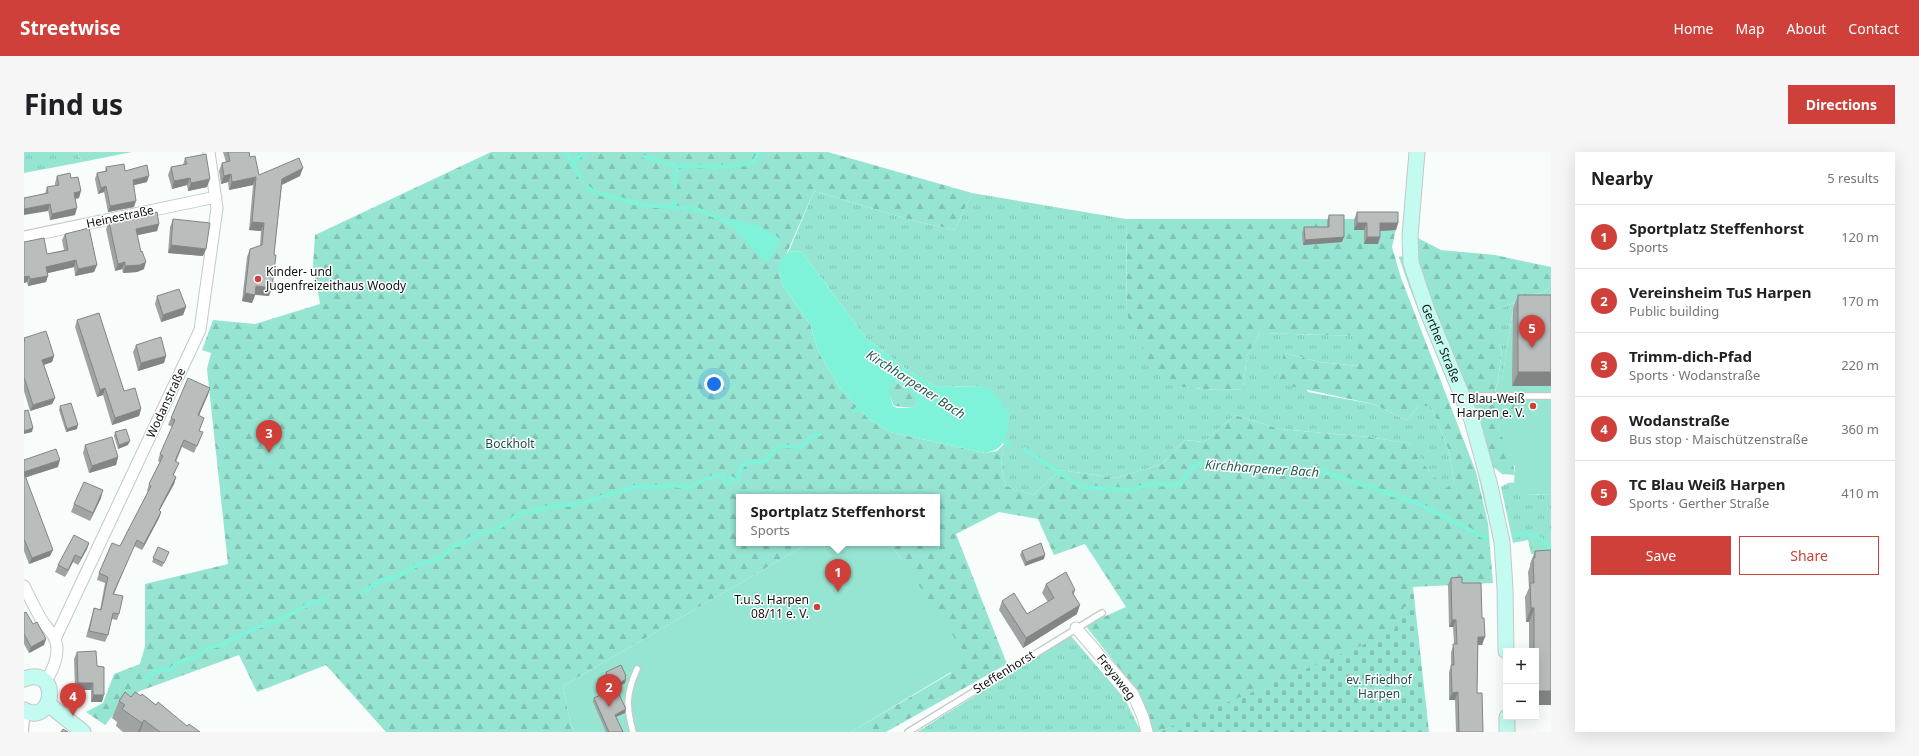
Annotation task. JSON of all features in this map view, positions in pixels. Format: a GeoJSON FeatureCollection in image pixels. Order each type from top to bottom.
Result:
{"type":"FeatureCollection","features":[{"type":"Feature","properties":{"kind":"street","name":"Wodanstraße"},"geometry":{"type":"LineString","coordinates":[[55,639],[200,330],[217,208],[209,152]]}},
{"type":"Feature","properties":{"kind":"street","name":"Gerther Straße"},"geometry":{"type":"LineString","coordinates":[[1417,152],[1410,236],[1411,263],[1427,310],[1463,396],[1479,446],[1499,524],[1505,588],[1506,648]]}},
{"type":"Feature","properties":{"kind":"street","name":"Heinestraße"},"geometry":{"type":"LineString","coordinates":[[24,236],[216,197]]}},
{"type":"Feature","properties":{"kind":"street"},"geometry":{"type":"LineString","coordinates":[[24,586],[44,624],[55,639],[57,649],[55,662],[51,673],[45,682]]}},
{"type":"Feature","properties":{"kind":"street","name":"Freyaweg"},"geometry":{"type":"LineString","coordinates":[[1076,628],[1132,694],[1143,717],[1146,732]]}},
{"type":"Feature","properties":{"kind":"street"},"geometry":{"type":"LineString","coordinates":[[24,679],[35,677],[45,682],[50,693],[48,704],[38,712],[25,710]]}},
{"type":"Feature","properties":{"kind":"street"},"geometry":{"type":"LineString","coordinates":[[48,704],[83,732]]}},
{"type":"Feature","properties":{"kind":"street"},"geometry":{"type":"LineString","coordinates":[[1507,720],[1507,732]]}},
{"type":"Feature","properties":{"kind":"lane"},"geometry":{"type":"LineString","coordinates":[[1463,396],[1551,396]]}},
{"type":"Feature","properties":{"kind":"lane","name":"Steffenhorst"},"geometry":{"type":"LineString","coordinates":[[908,732],[1102,613]]}},
{"type":"Feature","properties":{"kind":"lane"},"geometry":{"type":"LineString","coordinates":[[633,732],[628,708],[629,689],[637,669]]}},
{"type":"Feature","properties":{"kind":"lane"},"geometry":{"type":"LineString","coordinates":[[25,710],[26,732]]}},
{"type":"Feature","properties":{"kind":"green space"},"geometry":{"type":"Polygon","coordinates":[[[24,152],[77,152],[82,162],[24,173],[24,152]]]}},
{"type":"Feature","properties":{"kind":"green space"},"geometry":{"type":"Polygon","coordinates":[[[77,152],[132,152],[82,162],[77,152]]]}},
{"type":"Feature","properties":{"kind":"green space","name":"Bockholt"},"geometry":{"type":"Polygon","coordinates":[[[491,152],[828,152],[972,193],[955,230],[914,221],[814,191],[779,271],[783,286],[810,324],[819,353],[840,388],[868,418],[890,432],[985,453],[997,451],[1005,443],[1002,454],[1002,464],[1006,486],[1033,495],[1060,470],[1116,478],[1162,464],[1185,440],[1204,442],[1235,415],[1280,429],[1369,437],[1413,444],[1426,467],[1445,489],[1454,482],[1449,451],[1431,406],[1419,406],[1407,420],[1373,404],[1276,383],[1284,353],[1320,362],[1358,366],[1358,336],[1260,333],[1247,356],[1243,389],[1219,390],[1177,387],[1150,363],[1127,315],[1126,219],[1398,219],[1392,247],[1401,278],[1476,472],[1488,523],[1493,583],[1413,587],[1394,632],[1387,640],[1158,732],[1152,732],[1138,692],[1085,625],[1126,607],[1085,544],[1054,555],[1038,519],[999,512],[956,534],[1007,664],[886,732],[851,732],[951,673],[902,560],[891,546],[940,546],[940,494],[736,494],[736,546],[804,546],[563,686],[571,725],[575,732],[386,732],[326,665],[257,692],[239,655],[140,691],[126,700],[105,725],[86,712],[103,703],[114,674],[140,664],[145,646],[145,584],[228,564],[207,369],[211,353],[202,350],[213,320],[255,324],[320,304],[313,265],[315,235],[491,152]]]}},
{"type":"Feature","properties":{"kind":"green space"},"geometry":{"type":"Polygon","coordinates":[[[814,191],[914,221],[955,230],[972,193],[1126,219],[1127,315],[1177,387],[1219,390],[1243,389],[1247,356],[1260,333],[1359,336],[1359,366],[1320,362],[1284,353],[1308,392],[1373,404],[1407,420],[1419,406],[1431,406],[1449,451],[1454,482],[1445,490],[1426,467],[1412,444],[1369,437],[1280,429],[1235,415],[1204,442],[1185,440],[1162,464],[1116,478],[1060,470],[1033,495],[1006,486],[1002,464],[1002,454],[1005,442],[982,386],[937,387],[906,369],[866,338],[802,252],[789,251],[814,191]]]}},
{"type":"Feature","properties":{"kind":"green space"},"geometry":{"type":"Polygon","coordinates":[[[1418,238],[1441,250],[1495,255],[1551,267],[1551,287],[1543,292],[1498,309],[1498,343],[1502,349],[1495,391],[1516,401],[1516,411],[1498,426],[1511,457],[1515,475],[1502,474],[1491,465],[1432,309],[1417,259],[1418,238]]]}},
{"type":"Feature","properties":{"kind":"green space"},"geometry":{"type":"Polygon","coordinates":[[[1403,256],[1407,271],[1465,418],[1489,513],[1487,514],[1466,425],[1413,296],[1399,257],[1403,256]]]}},
{"type":"Feature","properties":{"kind":"green space"},"geometry":{"type":"Polygon","coordinates":[[[1551,287],[1551,309],[1513,309],[1502,381],[1498,380],[1502,349],[1498,343],[1498,309],[1543,292],[1551,287]]]}},
{"type":"Feature","properties":{"kind":"green space","name":"TC Blau-Weiß Harpen e. V."},"geometry":{"type":"Polygon","coordinates":[[[1513,309],[1551,309],[1551,495],[1524,494],[1524,484],[1514,482],[1515,467],[1511,462],[1498,426],[1505,414],[1515,411],[1516,401],[1495,392],[1498,380],[1502,380],[1513,309]]]}},
{"type":"Feature","properties":{"kind":"green space"},"geometry":{"type":"Polygon","coordinates":[[[895,381],[915,394],[917,405],[913,408],[894,406],[890,396],[890,387],[895,381]]]}},
{"type":"Feature","properties":{"kind":"green space"},"geometry":{"type":"Polygon","coordinates":[[[268,430],[279,475],[271,476],[260,432],[268,430]]]}},
{"type":"Feature","properties":{"kind":"green space"},"geometry":{"type":"Polygon","coordinates":[[[1517,482],[1524,484],[1524,494],[1551,495],[1551,554],[1531,554],[1528,540],[1513,543],[1501,487],[1508,483],[1517,482]]]}},
{"type":"Feature","properties":{"kind":"green space","name":"T.u.S. Harpen 08/11 e. V."},"geometry":{"type":"Polygon","coordinates":[[[804,546],[891,546],[966,655],[951,672],[851,732],[575,732],[571,725],[563,686],[804,546]]]}},
{"type":"Feature","properties":{"kind":"green space","name":"ev. Friedhof Harpen"},"geometry":{"type":"Polygon","coordinates":[[[1413,587],[1429,732],[1158,732],[1393,632],[1413,587]]]}},
{"type":"Feature","properties":{"kind":"green space"},"geometry":{"type":"Polygon","coordinates":[[[1071,636],[1125,699],[1141,732],[917,732],[1071,636]]]}},
{"type":"Feature","properties":{"kind":"water"},"geometry":{"type":"Polygon","coordinates":[[[720,218],[752,224],[768,230],[775,235],[781,240],[771,259],[766,262],[734,228],[725,224],[720,218]]]}},
{"type":"Feature","properties":{"kind":"water"},"geometry":{"type":"Polygon","coordinates":[[[789,251],[802,252],[866,338],[906,369],[937,387],[982,386],[993,391],[1010,415],[1005,440],[1002,444],[993,451],[985,453],[890,432],[868,418],[840,388],[819,353],[810,324],[783,286],[779,271],[779,263],[789,251]],[[896,381],[890,387],[890,396],[893,406],[897,408],[913,408],[917,405],[914,394],[896,381]]]}},
{"type":"Feature","properties":{"kind":"building"},"geometry":{"type":"Polygon","coordinates":[[[228,152],[249,152],[250,157],[255,156],[259,175],[299,158],[303,168],[282,179],[272,288],[256,286],[255,295],[245,293],[250,249],[262,245],[264,223],[252,222],[256,177],[232,182],[231,174],[224,176],[222,163],[230,161],[228,152]]]}},
{"type":"Feature","properties":{"kind":"building"},"geometry":{"type":"Polygon","coordinates":[[[206,154],[210,179],[191,183],[190,178],[174,181],[171,167],[187,164],[185,158],[206,154]]]}},
{"type":"Feature","properties":{"kind":"building"},"geometry":{"type":"Polygon","coordinates":[[[124,164],[125,171],[147,165],[149,176],[133,180],[136,201],[110,206],[106,186],[101,188],[97,173],[107,171],[106,167],[124,164]]]}},
{"type":"Feature","properties":{"kind":"building"},"geometry":{"type":"Polygon","coordinates":[[[70,173],[71,178],[78,177],[81,191],[74,193],[77,208],[52,214],[50,204],[24,209],[24,198],[48,193],[47,187],[59,185],[57,176],[70,173]]]}},
{"type":"Feature","properties":{"kind":"building"},"geometry":{"type":"Polygon","coordinates":[[[157,212],[159,224],[136,229],[141,252],[142,251],[146,262],[140,265],[125,266],[125,262],[118,264],[109,222],[113,221],[113,219],[139,214],[140,216],[157,212]]]}},
{"type":"Feature","properties":{"kind":"building"},"geometry":{"type":"Polygon","coordinates":[[[1357,212],[1398,212],[1398,223],[1380,223],[1380,237],[1367,237],[1367,223],[1357,223],[1357,212]]]}},
{"type":"Feature","properties":{"kind":"building"},"geometry":{"type":"Polygon","coordinates":[[[1329,215],[1344,215],[1344,237],[1305,240],[1304,227],[1329,227],[1329,215]]]}},
{"type":"Feature","properties":{"kind":"building"},"geometry":{"type":"Polygon","coordinates":[[[173,219],[210,223],[206,249],[171,245],[173,219]]]}},
{"type":"Feature","properties":{"kind":"building"},"geometry":{"type":"Polygon","coordinates":[[[89,228],[97,265],[78,269],[76,260],[46,267],[48,276],[30,279],[29,276],[24,277],[24,242],[44,238],[47,254],[68,250],[65,234],[89,228]]]}},
{"type":"Feature","properties":{"kind":"building"},"geometry":{"type":"Polygon","coordinates":[[[179,289],[186,307],[163,315],[157,296],[179,289]]]}},
{"type":"Feature","properties":{"kind":"building"},"geometry":{"type":"Polygon","coordinates":[[[1518,295],[1551,295],[1551,372],[1518,372],[1518,295]]]}},
{"type":"Feature","properties":{"kind":"building"},"geometry":{"type":"Polygon","coordinates":[[[99,313],[124,391],[135,388],[141,409],[115,418],[105,388],[100,390],[77,320],[99,313]]]}},
{"type":"Feature","properties":{"kind":"building"},"geometry":{"type":"Polygon","coordinates":[[[46,331],[54,356],[42,360],[55,398],[33,405],[24,377],[24,338],[46,331]]]}},
{"type":"Feature","properties":{"kind":"building"},"geometry":{"type":"Polygon","coordinates":[[[161,337],[166,356],[141,363],[136,345],[161,337]]]}},
{"type":"Feature","properties":{"kind":"building"},"geometry":{"type":"Polygon","coordinates":[[[188,378],[210,388],[198,415],[204,418],[199,431],[203,432],[197,446],[184,440],[175,461],[179,463],[173,475],[176,477],[159,510],[161,512],[144,544],[137,540],[113,594],[123,596],[119,614],[113,613],[108,635],[89,631],[94,608],[101,610],[108,577],[99,573],[112,543],[120,546],[151,486],[149,484],[163,456],[160,454],[175,420],[171,418],[188,378]]]}},
{"type":"Feature","properties":{"kind":"building"},"geometry":{"type":"Polygon","coordinates":[[[71,403],[78,425],[67,429],[60,406],[71,403]]]}},
{"type":"Feature","properties":{"kind":"building"},"geometry":{"type":"Polygon","coordinates":[[[28,410],[33,428],[24,431],[24,411],[28,410]]]}},
{"type":"Feature","properties":{"kind":"building"},"geometry":{"type":"Polygon","coordinates":[[[126,429],[130,441],[119,445],[115,432],[126,429]]]}},
{"type":"Feature","properties":{"kind":"building"},"geometry":{"type":"Polygon","coordinates":[[[112,437],[118,457],[92,466],[85,445],[112,437]]]}},
{"type":"Feature","properties":{"kind":"building"},"geometry":{"type":"Polygon","coordinates":[[[56,449],[60,460],[24,472],[24,460],[56,449]]]}},
{"type":"Feature","properties":{"kind":"building"},"geometry":{"type":"Polygon","coordinates":[[[24,473],[53,550],[32,558],[24,539],[24,473]]]}},
{"type":"Feature","properties":{"kind":"building"},"geometry":{"type":"Polygon","coordinates":[[[84,482],[103,490],[93,513],[74,504],[84,482]]]}},
{"type":"Feature","properties":{"kind":"building"},"geometry":{"type":"Polygon","coordinates":[[[74,535],[89,543],[81,558],[75,555],[68,570],[58,565],[74,535]]]}},
{"type":"Feature","properties":{"kind":"building"},"geometry":{"type":"Polygon","coordinates":[[[1041,543],[1045,555],[1026,562],[1022,551],[1041,543]]]}},
{"type":"Feature","properties":{"kind":"building"},"geometry":{"type":"Polygon","coordinates":[[[158,547],[169,552],[164,563],[153,558],[158,547]]]}},
{"type":"Feature","properties":{"kind":"building"},"geometry":{"type":"Polygon","coordinates":[[[1551,550],[1551,691],[1539,691],[1539,648],[1534,648],[1534,608],[1531,608],[1530,583],[1534,583],[1533,558],[1535,558],[1535,551],[1551,550]]]}},
{"type":"Feature","properties":{"kind":"building"},"geometry":{"type":"Polygon","coordinates":[[[1066,572],[1075,590],[1072,592],[1080,605],[1026,638],[1002,601],[1014,593],[1027,614],[1054,598],[1046,584],[1066,572]]]}},
{"type":"Feature","properties":{"kind":"building"},"geometry":{"type":"Polygon","coordinates":[[[1462,577],[1462,583],[1481,583],[1482,618],[1484,618],[1485,637],[1478,637],[1477,693],[1482,693],[1483,732],[1459,732],[1458,692],[1452,693],[1451,665],[1454,665],[1453,644],[1457,644],[1456,620],[1452,620],[1451,578],[1462,577]]]}},
{"type":"Feature","properties":{"kind":"building"},"geometry":{"type":"Polygon","coordinates":[[[26,612],[33,624],[37,622],[46,639],[31,647],[24,634],[24,613],[26,612]]]}},
{"type":"Feature","properties":{"kind":"building"},"geometry":{"type":"Polygon","coordinates":[[[96,651],[97,666],[104,667],[104,695],[93,695],[93,683],[78,683],[77,652],[96,651]]]}},
{"type":"Feature","properties":{"kind":"building"},"geometry":{"type":"Polygon","coordinates":[[[621,665],[626,679],[615,686],[626,709],[615,715],[623,732],[609,732],[594,698],[605,693],[598,679],[607,675],[606,672],[621,665]]]}},
{"type":"Feature","properties":{"kind":"building"},"geometry":{"type":"Polygon","coordinates":[[[125,692],[131,697],[135,692],[141,696],[142,694],[156,705],[158,702],[187,726],[189,724],[200,732],[160,732],[144,720],[142,723],[122,709],[125,705],[119,701],[125,692]]]}},
{"type":"Feature","properties":{"kind":"building"},"geometry":{"type":"Polygon","coordinates":[[[63,729],[68,732],[61,732],[63,729]]]}},
{"type":"Feature","properties":{"kind":"waterway","name":"Kirchharpener Bach"},"geometry":{"type":"LineString","coordinates":[[566,152],[581,178]]}},
{"type":"Feature","properties":{"kind":"waterway"},"geometry":{"type":"LineString","coordinates":[[573,164],[577,158],[586,152]]}},
{"type":"Feature","properties":{"kind":"waterway"},"geometry":{"type":"LineString","coordinates":[[675,187],[677,166],[722,167],[753,163],[759,153]]}},
{"type":"Feature","properties":{"kind":"waterway"},"geometry":{"type":"LineString","coordinates":[[645,157],[677,166]]}},
{"type":"Feature","properties":{"kind":"waterway","name":"Kirchharpener Bach"},"geometry":{"type":"LineString","coordinates":[[586,186],[594,192],[642,205],[697,209],[724,220]]}},
{"type":"Feature","properties":{"kind":"waterway","name":"Kirchharpener Bach"},"geometry":{"type":"LineString","coordinates":[[673,200],[673,207]]}},
{"type":"Feature","properties":{"kind":"waterway"},"geometry":{"type":"LineString","coordinates":[[853,412],[858,408],[862,409]]}},
{"type":"Feature","properties":{"kind":"waterway"},"geometry":{"type":"LineString","coordinates":[[362,593],[381,580],[399,576],[415,566],[441,558],[454,546],[461,544],[480,533],[493,531],[523,512],[532,512],[542,508],[582,503],[634,487],[662,487],[674,485],[688,488],[720,475],[723,475],[724,482],[727,484],[731,478],[737,481],[740,470],[746,463],[766,461],[773,452],[780,447],[801,448],[809,438],[820,434]]}},
{"type":"Feature","properties":{"kind":"waterway","name":"Kirchharpener Bach"},"geometry":{"type":"LineString","coordinates":[[1001,440],[1010,445]]}},
{"type":"Feature","properties":{"kind":"waterway","name":"Kirchharpener Bach"},"geometry":{"type":"LineString","coordinates":[[1024,449],[1081,487],[1132,490],[1150,484],[1179,485],[1196,464],[1283,467],[1318,470],[1417,503],[1486,538]]}},
{"type":"Feature","properties":{"kind":"waterway","name":"Kirchharpener Bach"},"geometry":{"type":"LineString","coordinates":[[1515,536],[1528,533],[1542,540],[1549,548],[1551,548]]}},
{"type":"Feature","properties":{"kind":"waterway"},"geometry":{"type":"LineString","coordinates":[[144,680],[158,670],[170,670],[181,661],[188,658],[195,658],[208,648],[224,645],[230,639],[241,636],[257,627],[279,620],[312,603],[325,600]]}},
{"type":"Feature","properties":{"kind":"place","name":"Kinder- und Jugenfreizeithaus Woody"},"geometry":{"type":"Point","coordinates":[258,279]}},
{"type":"Feature","properties":{"kind":"place","name":"TC Blau Weiß Harpen"},"geometry":{"type":"Point","coordinates":[1532,348]}},
{"type":"Feature","properties":{"kind":"place","name":"TC Blau-Weiß Harpen e. V."},"geometry":{"type":"Point","coordinates":[1533,406]}},
{"type":"Feature","properties":{"kind":"place","name":"Trimm-dich-Pfad"},"geometry":{"type":"Point","coordinates":[269,453]}},
{"type":"Feature","properties":{"kind":"place","name":"Sportplatz Steffenhorst"},"geometry":{"type":"Point","coordinates":[838,592]}},
{"type":"Feature","properties":{"kind":"place","name":"T.u.S. Harpen 08/11 e. V."},"geometry":{"type":"Point","coordinates":[817,607]}},
{"type":"Feature","properties":{"kind":"place","name":"Vereinsheim TuS Harpen"},"geometry":{"type":"Point","coordinates":[609,707]}},
{"type":"Feature","properties":{"kind":"place","name":"Wodanstraße"},"geometry":{"type":"Point","coordinates":[73,716]}}]}
